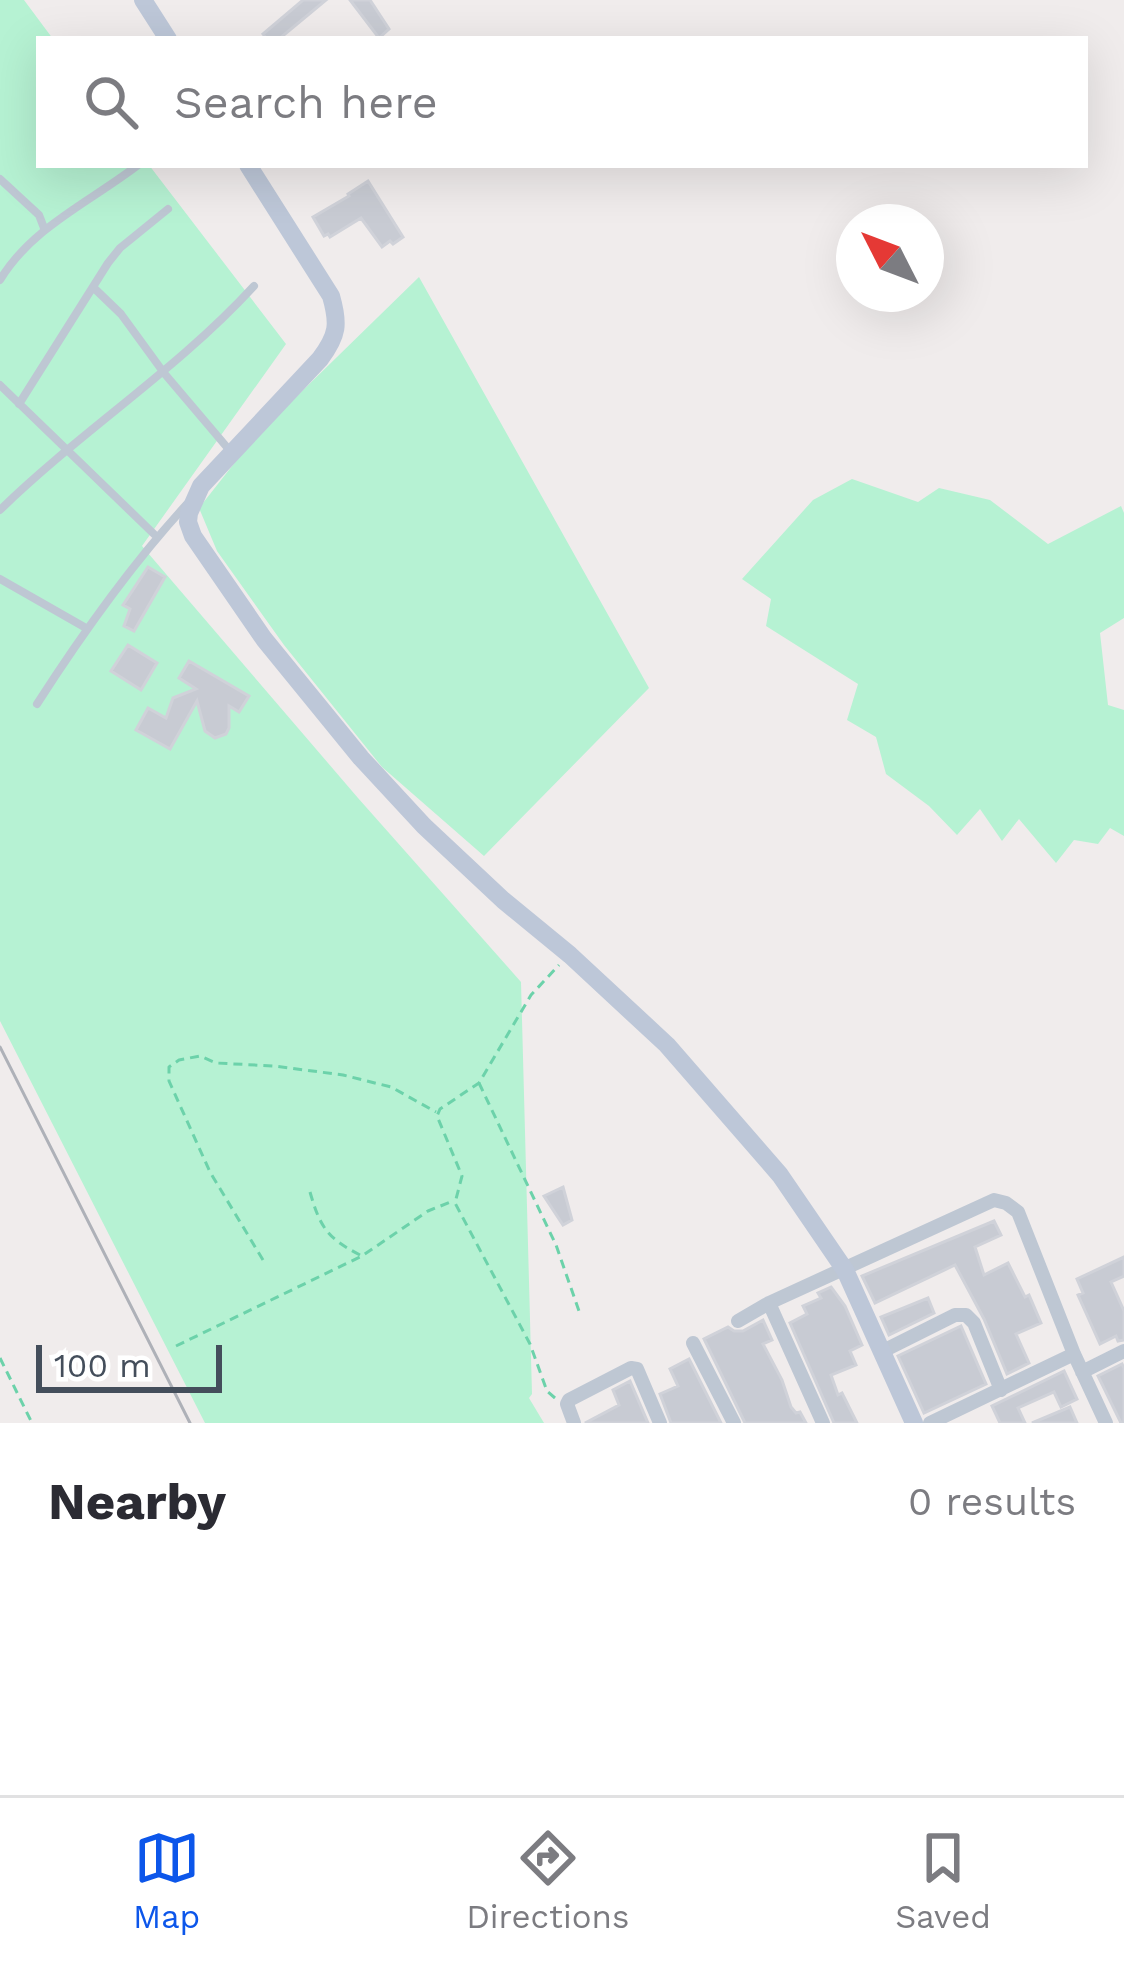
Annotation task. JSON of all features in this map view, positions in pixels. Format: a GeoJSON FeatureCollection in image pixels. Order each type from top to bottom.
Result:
{"type":"FeatureCollection","features":[{"type":"Feature","properties":{"kind":"street"},"geometry":{"type":"LineString","coordinates":[[142,0],[166,36]]}},
{"type":"Feature","properties":{"kind":"street"},"geometry":{"type":"LineString","coordinates":[[250,168],[331,296],[337,316],[332,343],[320,359],[196,494],[188,522],[193,536],[264,639],[424,826],[667,1045],[780,1175],[845,1270],[914,1423]]}},
{"type":"Feature","properties":{"kind":"street"},"geometry":{"type":"LineString","coordinates":[[738,1321],[994,1200],[1006,1203],[1018,1212],[1106,1423]]}},
{"type":"Feature","properties":{"kind":"street"},"geometry":{"type":"LineString","coordinates":[[769,1304],[819,1422]]}},
{"type":"Feature","properties":{"kind":"street"},"geometry":{"type":"LineString","coordinates":[[881,1352],[955,1315],[966,1315],[974,1323],[1000,1390]]}},
{"type":"Feature","properties":{"kind":"street"},"geometry":{"type":"LineString","coordinates":[[693,1343],[734,1423]]}},
{"type":"Feature","properties":{"kind":"street"},"geometry":{"type":"LineString","coordinates":[[1082,1372],[1124,1351]]}},
{"type":"Feature","properties":{"kind":"street"},"geometry":{"type":"LineString","coordinates":[[930,1423],[1074,1354]]}},
{"type":"Feature","properties":{"kind":"street"},"geometry":{"type":"LineString","coordinates":[[574,1423],[567,1404],[573,1397],[632,1368],[638,1369],[661,1423]]}},
{"type":"Feature","properties":{"kind":"lane"},"geometry":{"type":"LineString","coordinates":[[0,280],[22,248],[134,168]]}},
{"type":"Feature","properties":{"kind":"lane"},"geometry":{"type":"LineString","coordinates":[[0,179],[39,215],[44,230]]}},
{"type":"Feature","properties":{"kind":"lane"},"geometry":{"type":"LineString","coordinates":[[20,404],[120,248],[168,209]]}},
{"type":"Feature","properties":{"kind":"lane"},"geometry":{"type":"LineString","coordinates":[[0,510],[164,374],[254,286]]}},
{"type":"Feature","properties":{"kind":"lane"},"geometry":{"type":"LineString","coordinates":[[94,288],[122,314],[164,374],[232,454]]}},
{"type":"Feature","properties":{"kind":"lane"},"geometry":{"type":"LineString","coordinates":[[0,385],[157,537]]}},
{"type":"Feature","properties":{"kind":"lane"},"geometry":{"type":"LineString","coordinates":[[37,704],[86,628],[196,494]]}},
{"type":"Feature","properties":{"kind":"lane"},"geometry":{"type":"LineString","coordinates":[[0,579],[86,628]]}},
{"type":"Feature","properties":{"kind":"path"},"geometry":{"type":"LineString","coordinates":[[437,1113],[479,1083],[530,995],[570,955]]}},
{"type":"Feature","properties":{"kind":"path"},"geometry":{"type":"LineString","coordinates":[[263,1260],[210,1172],[169,1081],[169,1067],[200,1056],[216,1063],[343,1076],[391,1088],[437,1113]]}},
{"type":"Feature","properties":{"kind":"path"},"geometry":{"type":"LineString","coordinates":[[479,1083],[556,1245],[580,1310]]}},
{"type":"Feature","properties":{"kind":"path"},"geometry":{"type":"LineString","coordinates":[[176,1346],[362,1256],[428,1211],[454,1200],[461,1176],[437,1113]]}},
{"type":"Feature","properties":{"kind":"path"},"geometry":{"type":"LineString","coordinates":[[310,1192],[326,1232],[362,1256]]}},
{"type":"Feature","properties":{"kind":"path"},"geometry":{"type":"LineString","coordinates":[[454,1200],[530,1344],[547,1391],[567,1404]]}},
{"type":"Feature","properties":{"kind":"path"},"geometry":{"type":"LineString","coordinates":[[0,1358],[32,1423]]}},
{"type":"Feature","properties":{"kind":"green space"},"geometry":{"type":"Polygon","coordinates":[[[0,0],[24,0],[51,36],[36,36],[36,168],[151,168],[286,344],[142,546],[521,982],[529,1398],[544,1423],[205,1423],[0,1021],[0,0]]]}},
{"type":"Feature","properties":{"kind":"green space"},"geometry":{"type":"Polygon","coordinates":[[[419,277],[649,688],[484,856],[382,767],[284,645],[217,551],[199,508],[255,437],[419,277]]]}},
{"type":"Feature","properties":{"kind":"green space"},"geometry":{"type":"Polygon","coordinates":[[[852,479],[918,502],[939,488],[990,500],[1048,544],[1121,506],[1124,618],[1100,633],[1108,705],[1124,710],[1124,836],[1110,828],[1098,844],[1074,840],[1056,863],[1019,819],[1002,841],[980,809],[957,835],[929,806],[886,774],[876,737],[847,720],[858,684],[766,626],[771,599],[742,579],[813,500],[852,479]]]}},
{"type":"Feature","properties":{"kind":"building"},"geometry":{"type":"Polygon","coordinates":[[[303,0],[326,0],[283,36],[263,34],[303,0]]]}},
{"type":"Feature","properties":{"kind":"building"},"geometry":{"type":"Polygon","coordinates":[[[350,0],[370,0],[389,29],[377,36],[350,0]]]}},
{"type":"Feature","properties":{"kind":"building"},"geometry":{"type":"Polygon","coordinates":[[[368,181],[403,237],[382,247],[361,218],[324,236],[313,217],[368,181]]]}},
{"type":"Feature","properties":{"kind":"building"},"geometry":{"type":"Polygon","coordinates":[[[148,567],[165,577],[134,631],[124,626],[130,609],[123,605],[148,567]]]}},
{"type":"Feature","properties":{"kind":"building"},"geometry":{"type":"Polygon","coordinates":[[[128,645],[157,663],[141,690],[111,671],[128,645]]]}},
{"type":"Feature","properties":{"kind":"building"},"geometry":{"type":"Polygon","coordinates":[[[189,661],[249,696],[239,712],[229,706],[229,728],[215,738],[205,731],[197,701],[170,749],[136,730],[148,708],[166,718],[173,698],[196,689],[179,678],[189,661]]]}},
{"type":"Feature","properties":{"kind":"building"},"geometry":{"type":"Polygon","coordinates":[[[563,1187],[572,1220],[563,1225],[544,1196],[563,1187]]]}},
{"type":"Feature","properties":{"kind":"building"},"geometry":{"type":"Polygon","coordinates":[[[994,1221],[1001,1235],[975,1247],[984,1275],[1008,1263],[1041,1323],[1016,1334],[1029,1363],[1007,1374],[955,1265],[875,1303],[862,1276],[994,1221]]]}},
{"type":"Feature","properties":{"kind":"building"},"geometry":{"type":"Polygon","coordinates":[[[1124,1257],[1124,1276],[1111,1282],[1124,1311],[1124,1340],[1116,1336],[1100,1344],[1078,1295],[1083,1293],[1077,1279],[1124,1257]]]}},
{"type":"Feature","properties":{"kind":"building"},"geometry":{"type":"Polygon","coordinates":[[[831,1287],[862,1345],[850,1351],[856,1365],[831,1375],[857,1423],[834,1423],[790,1323],[807,1314],[803,1306],[831,1287]]]}},
{"type":"Feature","properties":{"kind":"building"},"geometry":{"type":"Polygon","coordinates":[[[928,1298],[934,1313],[889,1335],[881,1317],[928,1298]]]}},
{"type":"Feature","properties":{"kind":"building"},"geometry":{"type":"Polygon","coordinates":[[[763,1320],[772,1340],[763,1344],[791,1407],[806,1423],[745,1423],[704,1339],[728,1327],[743,1331],[763,1320]]]}},
{"type":"Feature","properties":{"kind":"building"},"geometry":{"type":"Polygon","coordinates":[[[961,1326],[986,1384],[924,1413],[898,1356],[961,1326]]]}},
{"type":"Feature","properties":{"kind":"building"},"geometry":{"type":"Polygon","coordinates":[[[689,1359],[721,1423],[671,1423],[660,1394],[678,1386],[670,1369],[689,1359]]]}},
{"type":"Feature","properties":{"kind":"building"},"geometry":{"type":"Polygon","coordinates":[[[1122,1364],[1124,1368],[1124,1423],[1098,1376],[1122,1364]]]}},
{"type":"Feature","properties":{"kind":"building"},"geometry":{"type":"Polygon","coordinates":[[[1064,1371],[1077,1399],[1061,1407],[1054,1392],[1018,1408],[1025,1423],[1000,1423],[992,1406],[1064,1371]]]}},
{"type":"Feature","properties":{"kind":"building"},"geometry":{"type":"Polygon","coordinates":[[[630,1381],[648,1423],[585,1423],[619,1405],[613,1390],[630,1381]]]}},
{"type":"Feature","properties":{"kind":"building"},"geometry":{"type":"Polygon","coordinates":[[[1070,1407],[1077,1423],[1032,1423],[1070,1407]]]}},
{"type":"Feature","properties":{"kind":"railway"},"geometry":{"type":"LineString","coordinates":[[0,1047],[190,1423]]}}]}
